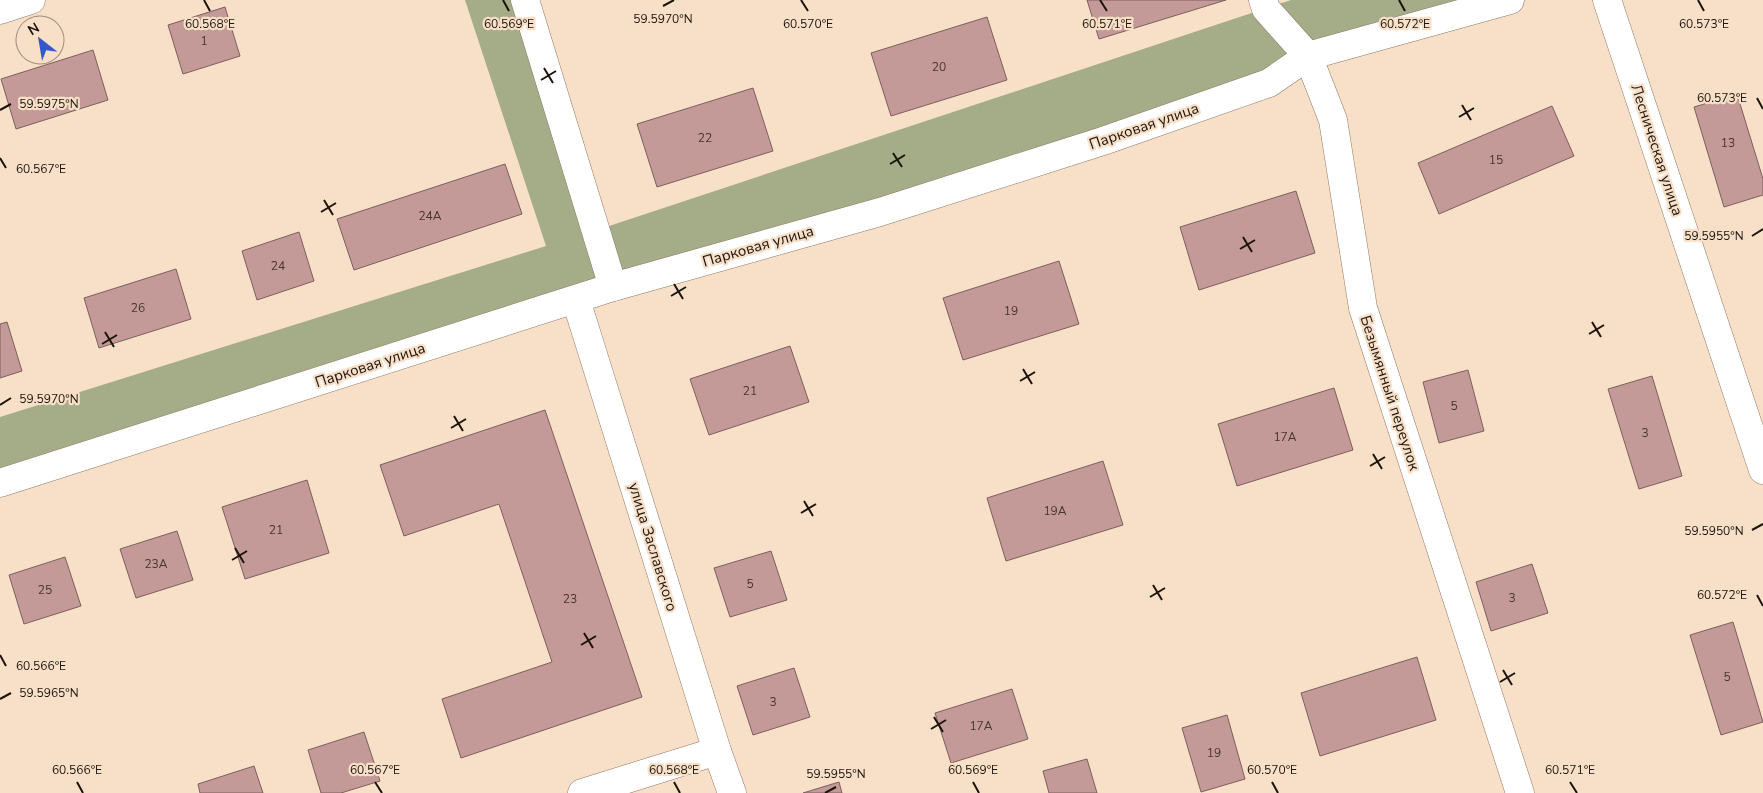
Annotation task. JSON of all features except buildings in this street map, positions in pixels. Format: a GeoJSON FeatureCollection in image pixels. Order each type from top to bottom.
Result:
{"type":"FeatureCollection","features":[{"type":"Feature","properties":{"kind":"street"},"geometry":{"type":"LineString","coordinates":[[0,10],[31,0]]}},
{"type":"Feature","properties":{"kind":"street"},"geometry":{"type":"LineString","coordinates":[[525,0],[614,287]]}},
{"type":"Feature","properties":{"kind":"street","name":"Безымянный переулок"},"geometry":{"type":"LineString","coordinates":[[1264,0],[1266,9],[1308,56],[1333,120],[1363,308],[1520,793]]}},
{"type":"Feature","properties":{"kind":"street","name":"Парковая улица"},"geometry":{"type":"LineString","coordinates":[[0,483],[614,287],[880,212],[1104,141],[1269,83],[1308,56],[1510,0]]}},
{"type":"Feature","properties":{"kind":"street","name":"Лесническая улица"},"geometry":{"type":"LineString","coordinates":[[1607,0],[1763,470]]}},
{"type":"Feature","properties":{"kind":"street","name":"улица Заславского"},"geometry":{"type":"LineString","coordinates":[[576,300],[717,751],[732,793]]}},
{"type":"Feature","properties":{"kind":"street"},"geometry":{"type":"LineString","coordinates":[[582,793],[717,751]]}},
{"type":"Feature","properties":{"kind":"green space"},"geometry":{"type":"Polygon","coordinates":[[[465,0],[517,0],[597,230],[1291,0],[1510,0],[1269,83],[0,483],[0,417],[546,246],[465,0]]]}}]}
